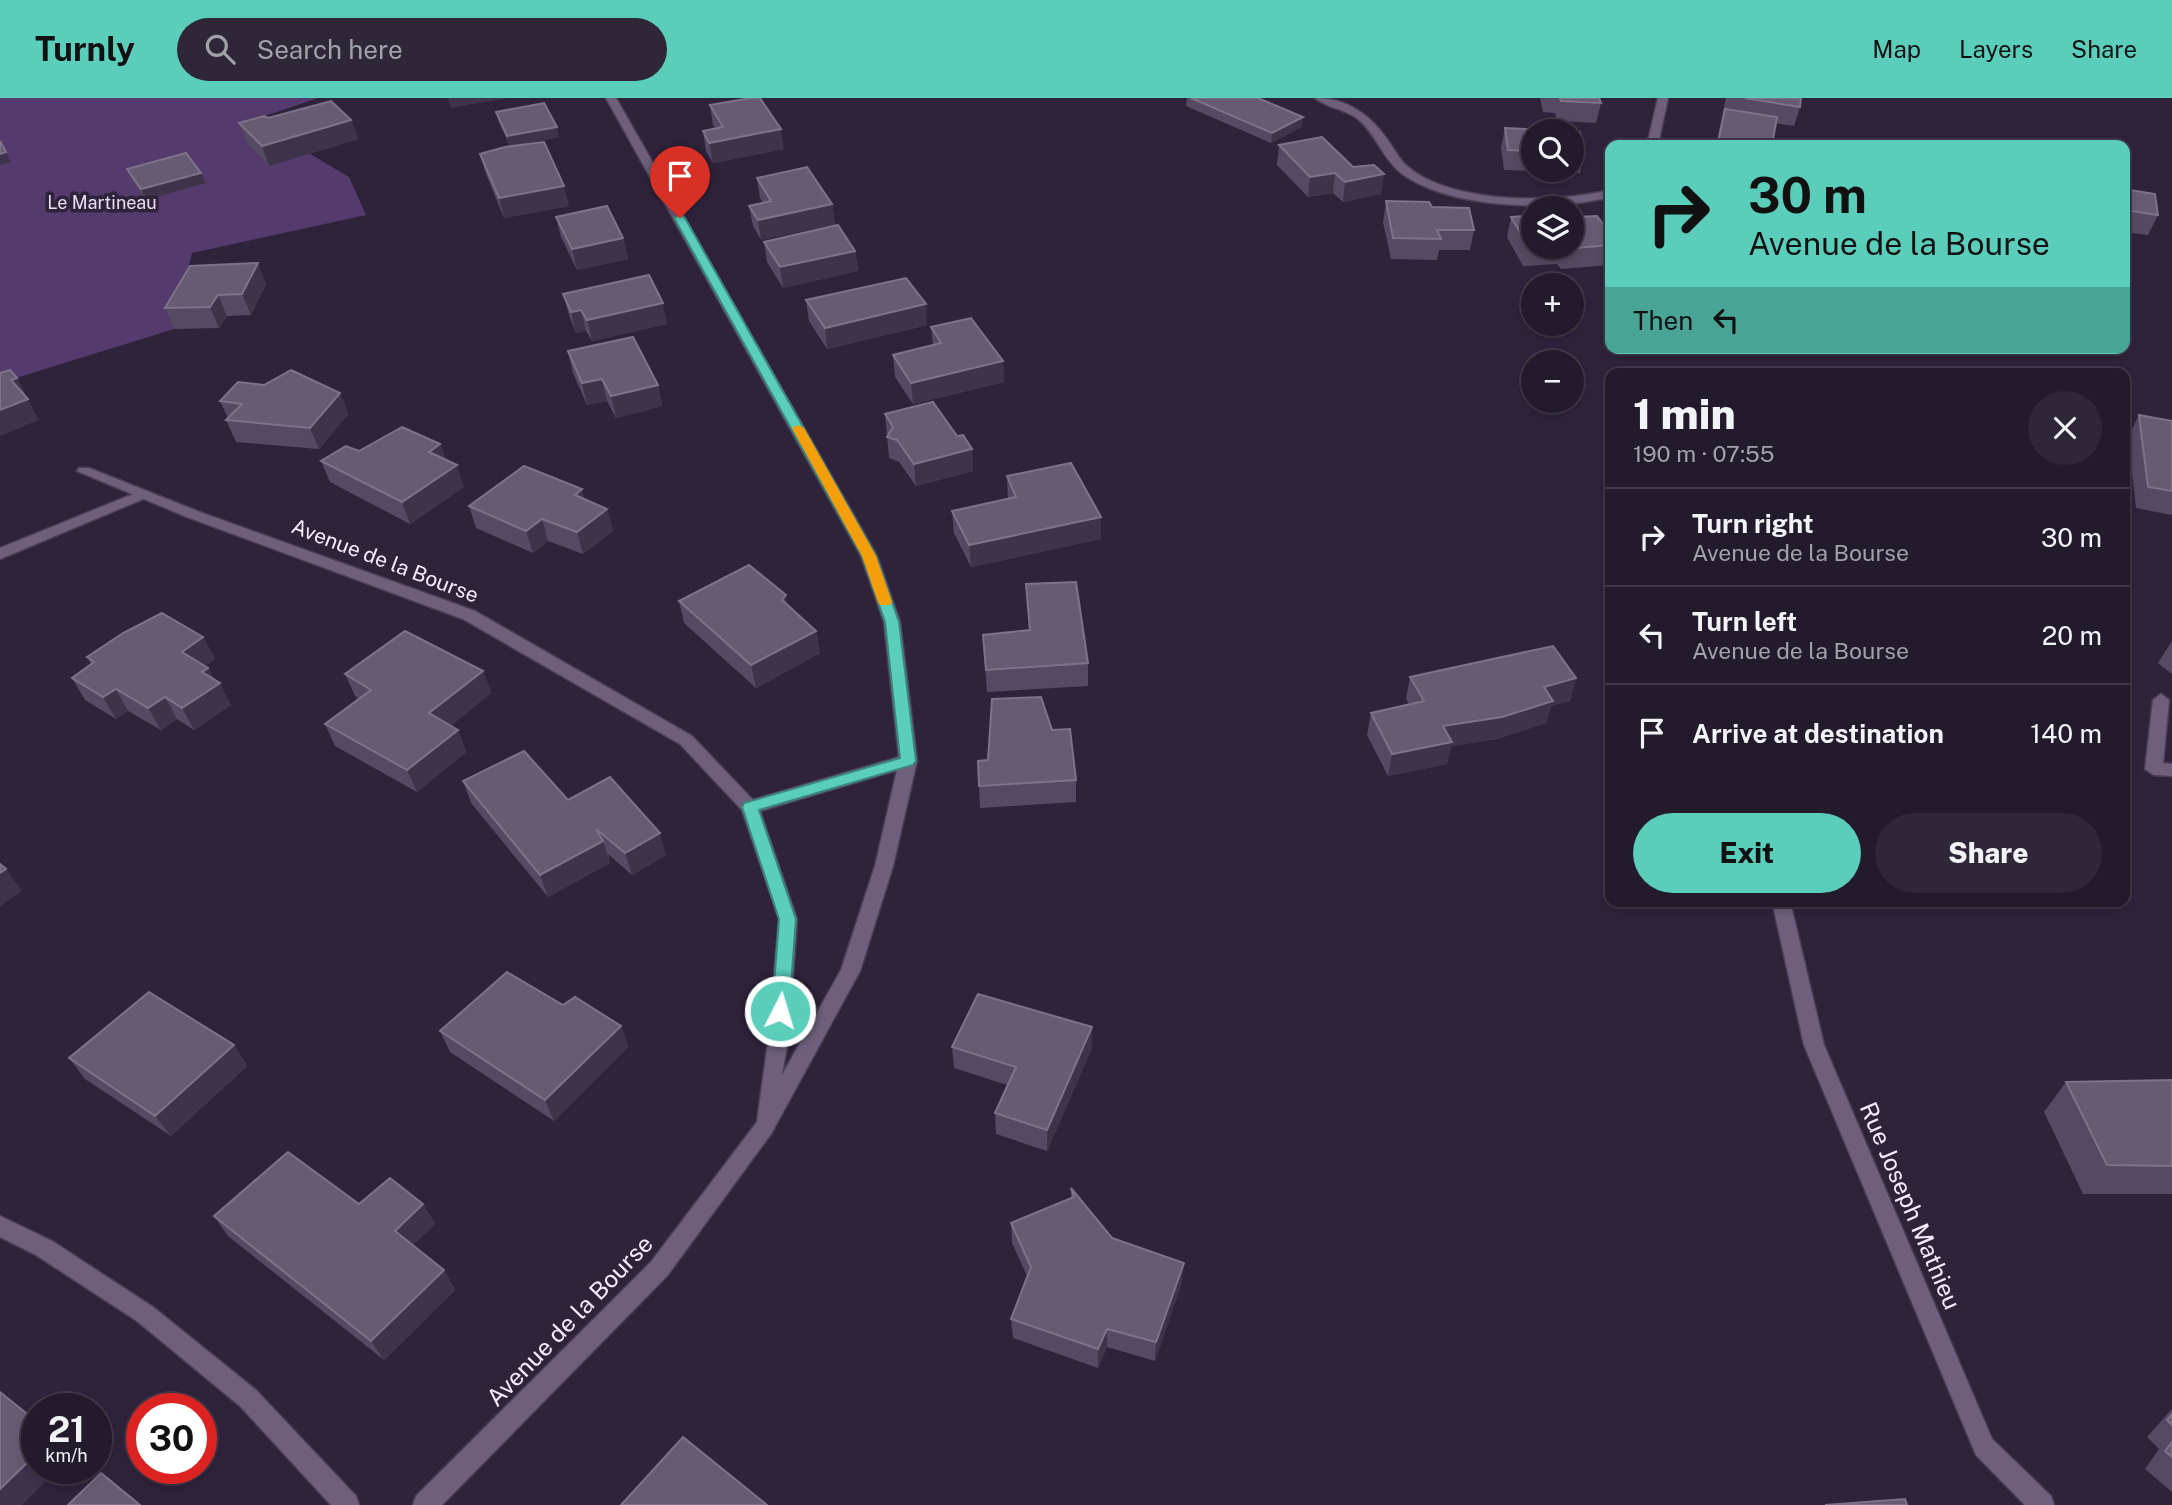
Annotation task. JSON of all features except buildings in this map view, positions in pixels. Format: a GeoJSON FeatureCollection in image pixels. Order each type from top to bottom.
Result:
{"type":"FeatureCollection","features":[{"type":"Feature","properties":{"kind":"street","name":"Avenue de la Bourse"},"geometry":{"type":"LineString","coordinates":[[425,1505],[659,1269],[764,1128],[850,971],[884,866],[908,761],[892,622],[869,556],[611,98]]}},
{"type":"Feature","properties":{"kind":"street"},"geometry":{"type":"LineString","coordinates":[[1320,98],[1357,113],[1404,170],[1427,184],[1464,195],[1508,200],[1576,201],[1605,194]]}},
{"type":"Feature","properties":{"kind":"street"},"geometry":{"type":"LineString","coordinates":[[1653,140],[1663,98]]}},
{"type":"Feature","properties":{"kind":"street","name":"Avenue de la Bourse"},"geometry":{"type":"LineString","coordinates":[[84,471],[469,615],[686,740],[750,807],[788,919],[779,1034],[764,1128]]}},
{"type":"Feature","properties":{"kind":"street"},"geometry":{"type":"LineString","coordinates":[[0,554],[143,494]]}},
{"type":"Feature","properties":{"kind":"street"},"geometry":{"type":"LineString","coordinates":[[2161,700],[2154,769],[2172,770]]}},
{"type":"Feature","properties":{"kind":"street"},"geometry":{"type":"LineString","coordinates":[[750,807],[908,761]]}},
{"type":"Feature","properties":{"kind":"street","name":"Rue Joseph Mathieu"},"geometry":{"type":"LineString","coordinates":[[1782,907],[1814,1045],[1984,1447],[2042,1505]]}},
{"type":"Feature","properties":{"kind":"street"},"geometry":{"type":"LineString","coordinates":[[0,1226],[44,1248],[156,1322],[247,1398],[348,1505]]}},
{"type":"Feature","properties":{"kind":"green space","name":"Le Martineau"},"geometry":{"type":"Polygon","coordinates":[[[0,98],[318,98],[253,120],[349,177],[366,215],[192,253],[174,329],[0,383],[0,98]]]}},
{"type":"Feature","properties":{"kind":"slow traffic"},"geometry":{"type":"LineString","coordinates":[[798,428],[869,556],[885,602]]}},
{"type":"Feature","properties":{"kind":"route"},"geometry":{"type":"LineString","coordinates":[[680,218],[869,556],[892,622],[901,686],[908,761],[750,807],[788,919],[780,1011]]}}]}
